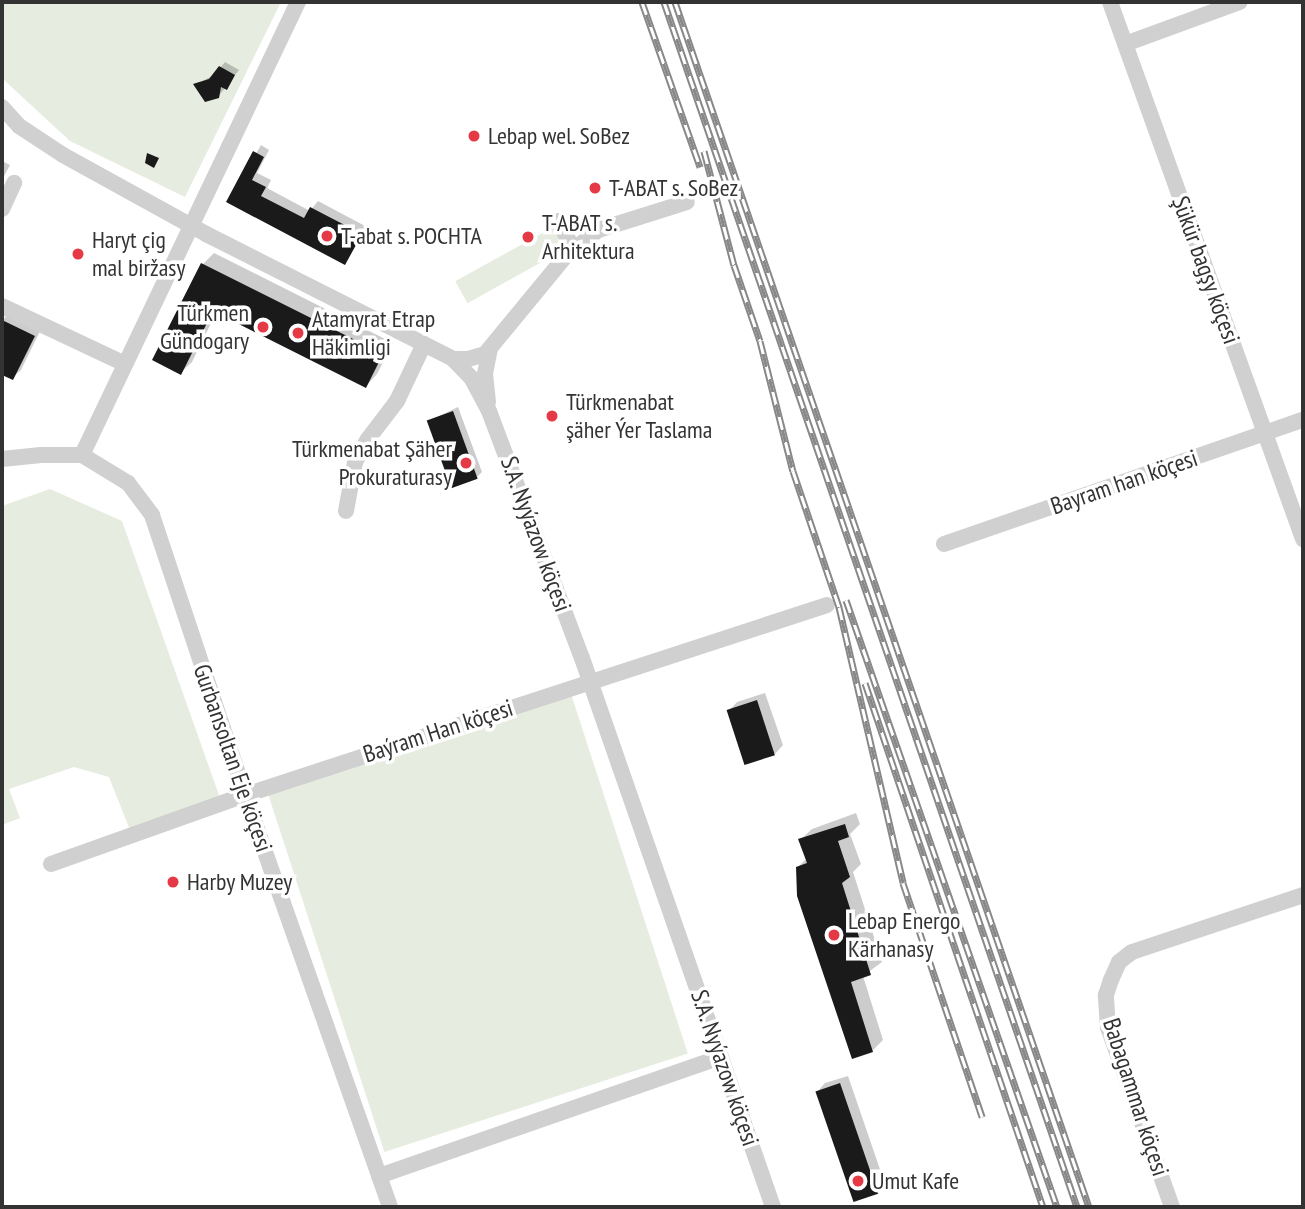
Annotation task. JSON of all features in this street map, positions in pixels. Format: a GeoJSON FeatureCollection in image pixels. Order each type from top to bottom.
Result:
{"type":"FeatureCollection","features":[{"type":"Feature","properties":{"kind":"street"},"geometry":{"type":"LineString","coordinates":[[2,459],[82,455],[298,2]]}},
{"type":"Feature","properties":{"kind":"street","name":"Şükür bagşy köçesi"},"geometry":{"type":"LineString","coordinates":[[1110,2],[1303,539]]}},
{"type":"Feature","properties":{"kind":"street"},"geometry":{"type":"LineString","coordinates":[[1125,44],[1240,2]]}},
{"type":"Feature","properties":{"kind":"street","name":"S.A. Nyýazow köçesi"},"geometry":{"type":"LineString","coordinates":[[2,107],[19,127],[190,225],[453,359],[472,379],[489,411],[589,681],[773,1207]]}},
{"type":"Feature","properties":{"kind":"street"},"geometry":{"type":"LineString","coordinates":[[2,116],[19,127]]}},
{"type":"Feature","properties":{"kind":"street"},"geometry":{"type":"LineString","coordinates":[[2,209],[14,183]]}},
{"type":"Feature","properties":{"kind":"street"},"geometry":{"type":"LineString","coordinates":[[453,359],[475,358],[490,349],[573,250],[598,230],[687,202]]}},
{"type":"Feature","properties":{"kind":"street"},"geometry":{"type":"LineString","coordinates":[[558,221],[573,250]]}},
{"type":"Feature","properties":{"kind":"street"},"geometry":{"type":"LineString","coordinates":[[2,306],[125,364]]}},
{"type":"Feature","properties":{"kind":"street"},"geometry":{"type":"LineString","coordinates":[[346,511],[355,462],[397,401],[424,344]]}},
{"type":"Feature","properties":{"kind":"street"},"geometry":{"type":"LineString","coordinates":[[489,411],[485,374],[490,349]]}},
{"type":"Feature","properties":{"kind":"street","name":"Bayram han köçesi"},"geometry":{"type":"LineString","coordinates":[[944,544],[1303,420]]}},
{"type":"Feature","properties":{"kind":"street","name":"Gurbansoltan Eje köçesi"},"geometry":{"type":"LineString","coordinates":[[82,455],[128,483],[152,515],[245,795],[390,1207]]}},
{"type":"Feature","properties":{"kind":"street","name":"Baýram Han köçesi"},"geometry":{"type":"LineString","coordinates":[[51,864],[245,795],[827,605]]}},
{"type":"Feature","properties":{"kind":"street","name":"Babagammar köçesi"},"geometry":{"type":"LineString","coordinates":[[1172,1207],[1108,1027],[1106,995],[1111,980],[1119,962],[1132,952],[1303,895]]}},
{"type":"Feature","properties":{"kind":"street"},"geometry":{"type":"LineString","coordinates":[[379,1176],[721,1057]]}},
{"type":"Feature","properties":{"kind":"shaded area"},"geometry":{"type":"Polygon","coordinates":[[[4,2],[281,2],[185,197],[70,141],[5,81],[2,74],[4,2]]]}},
{"type":"Feature","properties":{"kind":"shaded area"},"geometry":{"type":"Polygon","coordinates":[[[555,226],[567,248],[467,303],[455,281],[555,226]]]}},
{"type":"Feature","properties":{"kind":"shaded area"},"geometry":{"type":"Polygon","coordinates":[[[50,489],[122,521],[220,798],[130,830],[109,777],[74,767],[9,789],[20,818],[2,825],[2,506],[50,489]]]}},
{"type":"Feature","properties":{"kind":"shaded area"},"geometry":{"type":"Polygon","coordinates":[[[571,694],[688,1053],[384,1152],[268,793],[571,694]]]}},
{"type":"Feature","properties":{"kind":"building"},"geometry":{"type":"Polygon","coordinates":[[[219,66],[235,75],[227,90],[221,87],[219,98],[205,102],[193,84],[209,79],[219,66]]]}},
{"type":"Feature","properties":{"kind":"building"},"geometry":{"type":"Polygon","coordinates":[[[253,151],[264,157],[252,180],[266,187],[261,196],[304,218],[310,207],[362,234],[345,265],[226,202],[253,151]]]}},
{"type":"Feature","properties":{"kind":"building"},"geometry":{"type":"Polygon","coordinates":[[[147,153],[159,158],[154,168],[145,163],[147,153]]]}},
{"type":"Feature","properties":{"kind":"building","name":"Atamyrat Etrap Häkimligi"},"geometry":{"type":"Polygon","coordinates":[[[201,263],[383,354],[366,388],[213,311],[181,375],[152,360],[201,263]]]}},
{"type":"Feature","properties":{"kind":"building"},"geometry":{"type":"Polygon","coordinates":[[[2,320],[35,336],[13,380],[2,375],[2,320]]]}},
{"type":"Feature","properties":{"kind":"building"},"geometry":{"type":"Polygon","coordinates":[[[453,411],[478,479],[451,488],[427,421],[453,411]]]}},
{"type":"Feature","properties":{"kind":"building"},"geometry":{"type":"Polygon","coordinates":[[[757,700],[775,755],[744,765],[727,710],[757,700]]]}},
{"type":"Feature","properties":{"kind":"building","name":"Lebap Energo Kärhanasy"},"geometry":{"type":"Polygon","coordinates":[[[845,824],[849,837],[838,841],[850,877],[842,883],[871,975],[851,982],[873,1052],[852,1059],[797,896],[796,867],[807,863],[798,839],[845,824]]]}},
{"type":"Feature","properties":{"kind":"building"},"geometry":{"type":"Polygon","coordinates":[[[840,1083],[878,1194],[854,1202],[815,1091],[840,1083]]]}},
{"type":"Feature","properties":{"kind":"railway"},"geometry":{"type":"LineString","coordinates":[[642,2],[700,167]]}},
{"type":"Feature","properties":{"kind":"railway"},"geometry":{"type":"LineString","coordinates":[[664,2],[1077,1207]]}},
{"type":"Feature","properties":{"kind":"railway"},"geometry":{"type":"LineString","coordinates":[[675,2],[1089,1207]]}},
{"type":"Feature","properties":{"kind":"railway"},"geometry":{"type":"LineString","coordinates":[[704,151],[734,265],[760,341],[793,471],[839,607],[903,883],[982,1117]]}},
{"type":"Feature","properties":{"kind":"railway"},"geometry":{"type":"LineString","coordinates":[[846,600],[1057,1207]]}},
{"type":"Feature","properties":{"kind":"railway"},"geometry":{"type":"LineString","coordinates":[[865,683],[1043,1207]]}},
{"type":"Feature","properties":{"kind":"place","name":"Lebap wel. SoBez"},"geometry":{"type":"Point","coordinates":[474,136]}},
{"type":"Feature","properties":{"kind":"place","name":"T-ABAT s. SoBez"},"geometry":{"type":"Point","coordinates":[595,188]}},
{"type":"Feature","properties":{"kind":"place","name":"T-abat s. POCHTA"},"geometry":{"type":"Point","coordinates":[327,236]}},
{"type":"Feature","properties":{"kind":"place","name":"T-ABAT s. Arhitektura"},"geometry":{"type":"Point","coordinates":[528,237]}},
{"type":"Feature","properties":{"kind":"place","name":"Haryt çig mal biržasy"},"geometry":{"type":"Point","coordinates":[78,254]}},
{"type":"Feature","properties":{"kind":"place","name":"Türkmen Gündogary"},"geometry":{"type":"Point","coordinates":[263,327]}},
{"type":"Feature","properties":{"kind":"place","name":"Atamyrat Etrap Häkimligi"},"geometry":{"type":"Point","coordinates":[298,333]}},
{"type":"Feature","properties":{"kind":"place","name":"Türkmenabat şäher Ýer Taslama"},"geometry":{"type":"Point","coordinates":[552,416]}},
{"type":"Feature","properties":{"kind":"place","name":"Türkmenabat Şäher Prokuraturasy"},"geometry":{"type":"Point","coordinates":[466,463]}},
{"type":"Feature","properties":{"kind":"place","name":"Harby Muzey"},"geometry":{"type":"Point","coordinates":[173,882]}},
{"type":"Feature","properties":{"kind":"place","name":"Lebap Energo Kärhanasy"},"geometry":{"type":"Point","coordinates":[834,935]}},
{"type":"Feature","properties":{"kind":"place","name":"Umut Kafe"},"geometry":{"type":"Point","coordinates":[858,1181]}}]}
